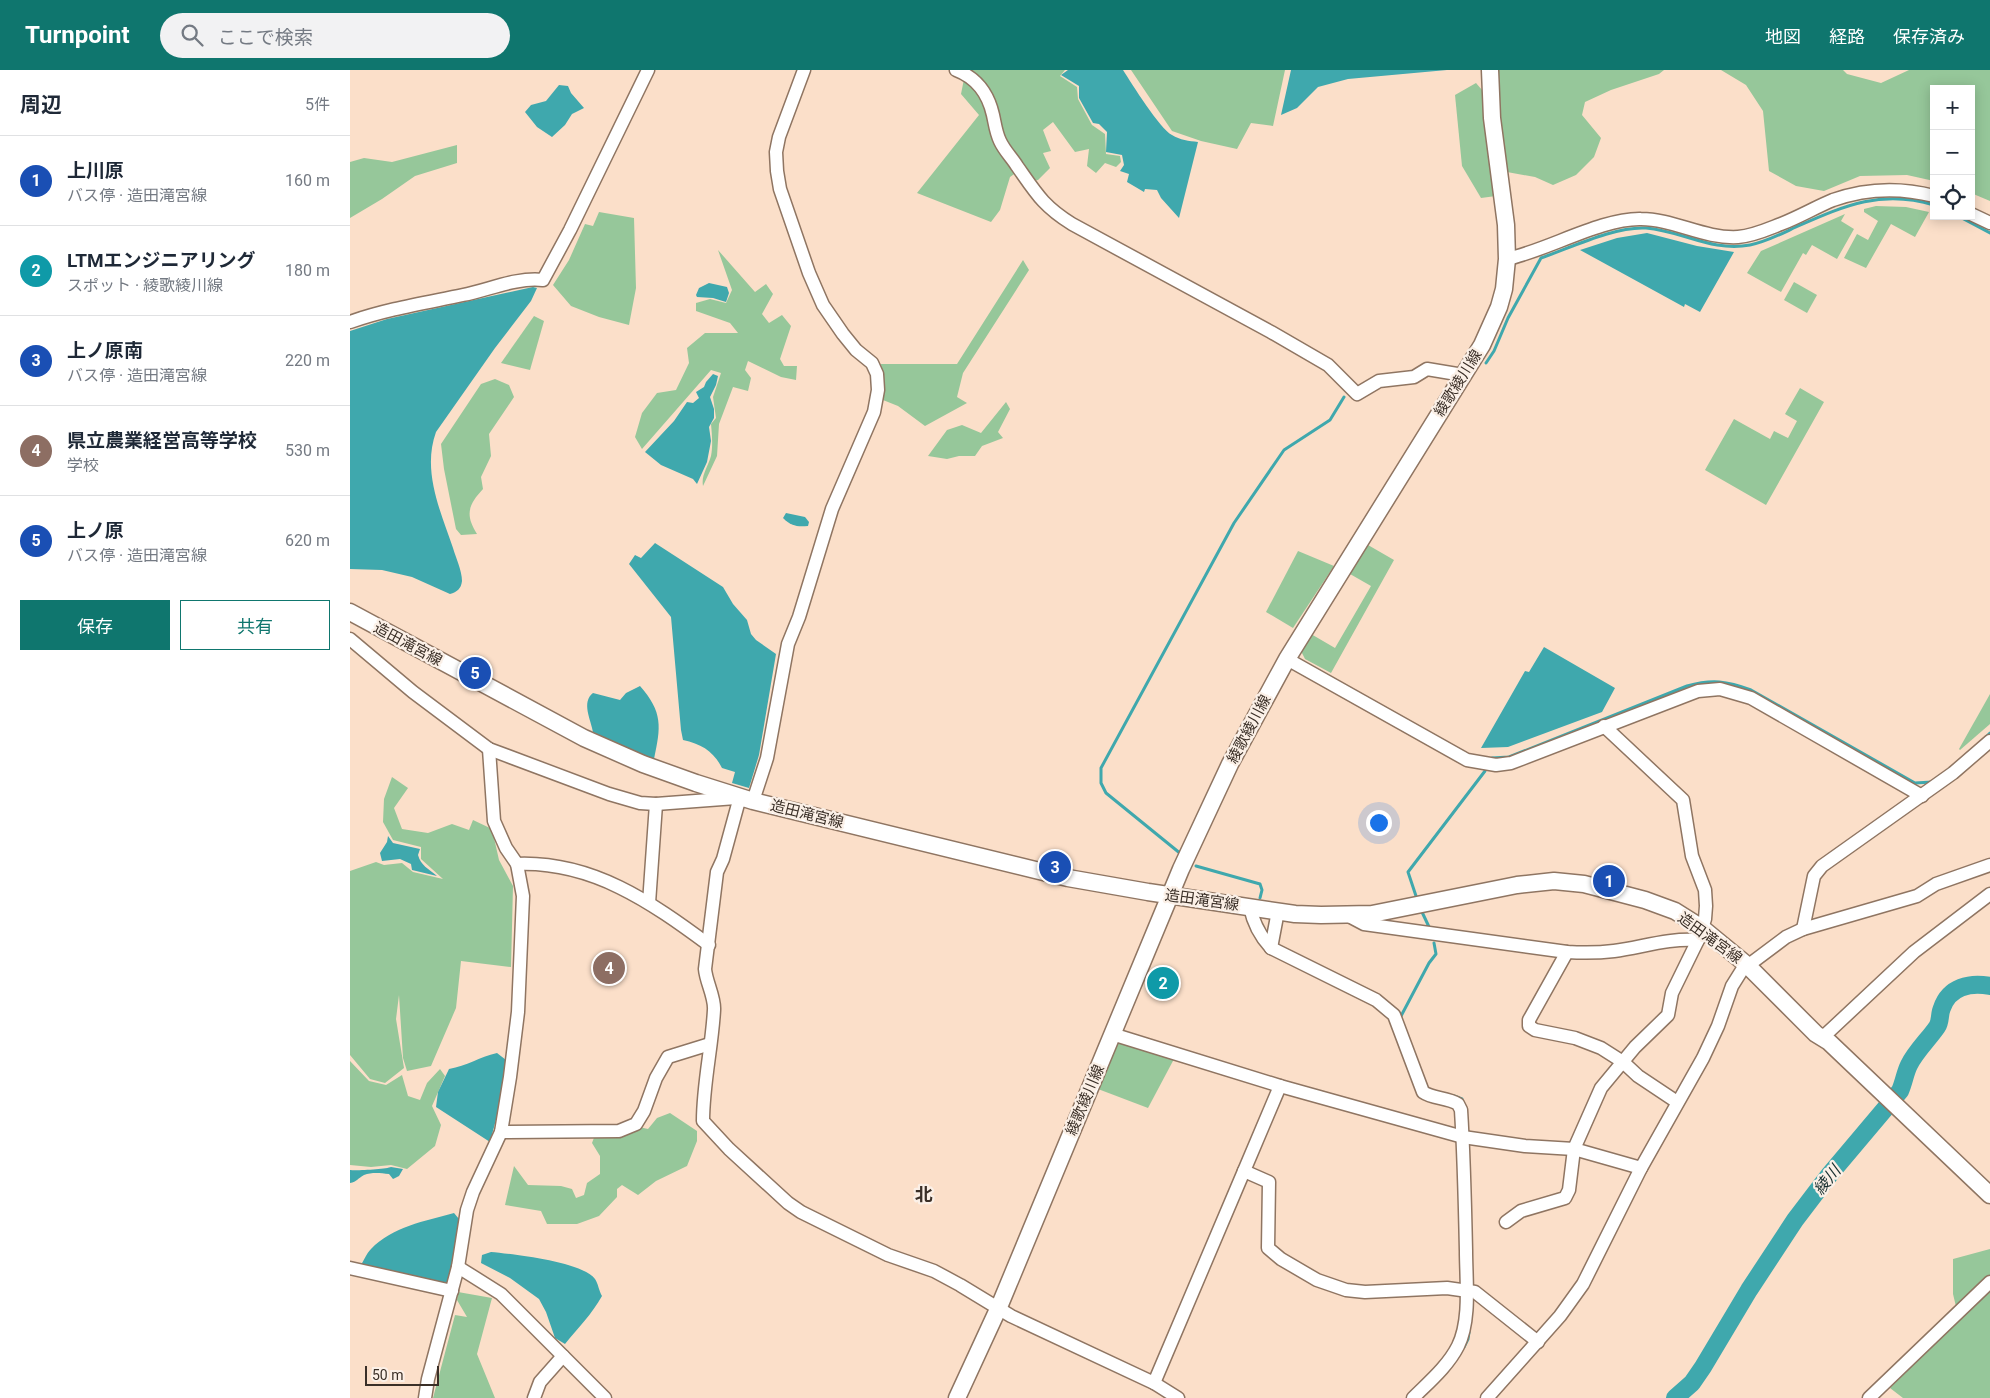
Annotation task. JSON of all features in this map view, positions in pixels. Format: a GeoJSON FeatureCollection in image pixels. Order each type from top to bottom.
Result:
{"type":"FeatureCollection","features":[{"type":"Feature","properties":{"kind":"main road","name":"綾歌綾川線"},"geometry":{"type":"LineString","coordinates":[[957,1398],[998,1307],[1112,1034],[1222,781],[1287,659],[1482,345],[1496,313],[1504,289],[1507,258],[1506,225],[1492,118],[1490,70]]}},
{"type":"Feature","properties":{"kind":"main road","name":"造田滝宮線"},"geometry":{"type":"LineString","coordinates":[[350,612],[584,738],[687,780],[748,799],[1061,877],[1171,896],[1321,915],[1372,914],[1517,885],[1554,881],[1584,884],[1645,900],[1675,911],[1700,934],[1747,966],[1990,1195]]}},
{"type":"Feature","properties":{"kind":"street"},"geometry":{"type":"LineString","coordinates":[[350,322],[376,313],[519,281],[542,280],[570,230],[648,70]]}},
{"type":"Feature","properties":{"kind":"street"},"geometry":{"type":"LineString","coordinates":[[804,70],[779,137],[776,161],[780,189],[809,273],[824,305],[842,334],[856,350],[872,363],[877,374],[878,390],[874,412],[832,509],[805,599],[788,644],[767,758],[748,799],[738,804],[717,872],[705,969],[706,980],[715,1007],[703,1105],[703,1121],[723,1143],[788,1203],[801,1212],[888,1254],[934,1272],[1011,1316],[1154,1383],[1178,1398]]}},
{"type":"Feature","properties":{"kind":"street"},"geometry":{"type":"LineString","coordinates":[[956,70],[970,75],[980,85],[993,113],[1000,142],[1036,195],[1053,212],[1072,224],[1328,365],[1358,394],[1379,381],[1414,377],[1427,368],[1463,375]]}},
{"type":"Feature","properties":{"kind":"street"},"geometry":{"type":"LineString","coordinates":[[1507,258],[1530,253],[1625,220],[1640,218],[1657,220],[1705,234],[1738,237],[1761,232],[1832,201],[1862,192],[1888,189],[1914,191],[1930,195]]}},
{"type":"Feature","properties":{"kind":"street"},"geometry":{"type":"LineString","coordinates":[[1975,216],[1990,223]]}},
{"type":"Feature","properties":{"kind":"street"},"geometry":{"type":"LineString","coordinates":[[350,639],[413,692],[489,749],[609,794],[640,803],[656,804],[748,799]]}},
{"type":"Feature","properties":{"kind":"street"},"geometry":{"type":"LineString","coordinates":[[1287,659],[1467,760],[1496,765],[1511,763],[1698,691],[1720,689],[1751,698],[1922,796]]}},
{"type":"Feature","properties":{"kind":"street"},"geometry":{"type":"LineString","coordinates":[[1506,1222],[1521,1212],[1565,1198],[1570,1190],[1574,1149],[1601,1088],[1635,1047],[1668,1015],[1672,993],[1700,934],[1706,906],[1705,890],[1692,856],[1683,800],[1604,726]]}},
{"type":"Feature","properties":{"kind":"street"},"geometry":{"type":"LineString","coordinates":[[1803,929],[1814,876],[1822,866],[1954,773],[1990,741]]}},
{"type":"Feature","properties":{"kind":"street"},"geometry":{"type":"LineString","coordinates":[[425,1398],[428,1379],[458,1267],[470,1201],[501,1132],[510,1076],[519,993],[523,896],[517,864],[506,848],[494,821],[489,749]]}},
{"type":"Feature","properties":{"kind":"street"},"geometry":{"type":"LineString","coordinates":[[649,903],[656,804]]}},
{"type":"Feature","properties":{"kind":"street"},"geometry":{"type":"LineString","coordinates":[[517,864],[559,866],[587,874],[649,903],[709,945]]}},
{"type":"Feature","properties":{"kind":"street"},"geometry":{"type":"LineString","coordinates":[[1487,1398],[1560,1316],[1583,1284],[1676,1102],[1703,1058],[1718,1026],[1732,986],[1742,970],[1786,937],[1803,929],[1917,896],[1936,884],[1990,865]]}},
{"type":"Feature","properties":{"kind":"street"},"geometry":{"type":"LineString","coordinates":[[1823,1038],[1914,952],[1990,894]]}},
{"type":"Feature","properties":{"kind":"street"},"geometry":{"type":"LineString","coordinates":[[1250,907],[1252,916],[1263,939],[1271,948],[1376,1000],[1394,1015],[1423,1092],[1428,1096],[1452,1100],[1458,1104],[1461,1110],[1467,1290],[1465,1329],[1458,1347],[1440,1371],[1413,1398]]}},
{"type":"Feature","properties":{"kind":"street"},"geometry":{"type":"LineString","coordinates":[[1271,948],[1278,911]]}},
{"type":"Feature","properties":{"kind":"street"},"geometry":{"type":"LineString","coordinates":[[1347,915],[1364,924],[1588,954],[1614,951],[1700,934]]}},
{"type":"Feature","properties":{"kind":"street"},"geometry":{"type":"LineString","coordinates":[[1567,952],[1529,1020],[1529,1026],[1536,1030],[1575,1038],[1601,1048],[1676,1102]]}},
{"type":"Feature","properties":{"kind":"street"},"geometry":{"type":"LineString","coordinates":[[1112,1034],[1180,1057],[1463,1137],[1525,1146],[1574,1149],[1641,1168]]}},
{"type":"Feature","properties":{"kind":"street"},"geometry":{"type":"LineString","coordinates":[[501,1132],[619,1131],[636,1124],[644,1111],[656,1078],[668,1057],[710,1044]]}},
{"type":"Feature","properties":{"kind":"street"},"geometry":{"type":"LineString","coordinates":[[1154,1383],[1280,1086]]}},
{"type":"Feature","properties":{"kind":"street"},"geometry":{"type":"LineString","coordinates":[[1244,1171],[1269,1182],[1268,1248],[1281,1259],[1317,1280],[1346,1290],[1365,1292],[1447,1288],[1467,1290],[1482,1297],[1538,1342]]}},
{"type":"Feature","properties":{"kind":"street"},"geometry":{"type":"LineString","coordinates":[[458,1267],[500,1294],[605,1398]]}},
{"type":"Feature","properties":{"kind":"street"},"geometry":{"type":"LineString","coordinates":[[350,1268],[452,1291]]}},
{"type":"Feature","properties":{"kind":"street"},"geometry":{"type":"LineString","coordinates":[[1868,1398],[1990,1282]]}},
{"type":"Feature","properties":{"kind":"street"},"geometry":{"type":"LineString","coordinates":[[534,1398],[540,1382],[563,1356]]}},
{"type":"Feature","properties":{"kind":"green space"},"geometry":{"type":"Polygon","coordinates":[[[962,70],[1065,70],[1060,76],[1077,87],[1078,99],[1092,125],[1105,134],[1106,154],[1120,156],[1121,162],[1116,167],[1105,163],[1096,173],[1087,166],[1089,149],[1075,152],[1053,122],[1043,130],[1051,151],[1043,153],[1050,168],[1038,180],[1025,183],[1017,172],[1010,177],[1000,210],[991,222],[917,193],[979,115],[961,94],[964,79],[962,70]]]}},
{"type":"Feature","properties":{"kind":"green space"},"geometry":{"type":"Polygon","coordinates":[[[1131,70],[1285,70],[1273,126],[1251,123],[1237,149],[1201,141],[1172,131],[1131,70]]]}},
{"type":"Feature","properties":{"kind":"green space"},"geometry":{"type":"Polygon","coordinates":[[[1496,70],[1664,70],[1659,74],[1611,90],[1585,102],[1582,115],[1601,138],[1594,157],[1576,175],[1553,185],[1535,177],[1507,172],[1499,131],[1496,70]]]}},
{"type":"Feature","properties":{"kind":"green space"},"geometry":{"type":"Polygon","coordinates":[[[1721,70],[1843,70],[1847,74],[1881,83],[1909,70],[1990,70],[1990,201],[1975,195],[1975,85],[1930,85],[1930,180],[1907,175],[1860,176],[1824,191],[1796,186],[1769,171],[1763,111],[1746,85],[1721,70]]]}},
{"type":"Feature","properties":{"kind":"green space"},"geometry":{"type":"Polygon","coordinates":[[[1476,83],[1482,90],[1496,196],[1481,198],[1462,166],[1455,95],[1476,83]]]}},
{"type":"Feature","properties":{"kind":"green space"},"geometry":{"type":"Polygon","coordinates":[[[457,145],[457,163],[415,176],[350,218],[350,162],[364,158],[392,162],[457,145]]]}},
{"type":"Feature","properties":{"kind":"green space"},"geometry":{"type":"Polygon","coordinates":[[[1876,206],[1906,207],[1929,212],[1915,237],[1891,224],[1866,268],[1844,258],[1857,234],[1868,240],[1878,221],[1864,212],[1864,209],[1876,206]]]}},
{"type":"Feature","properties":{"kind":"green space"},"geometry":{"type":"Polygon","coordinates":[[[599,212],[634,218],[636,288],[629,325],[599,317],[571,306],[553,285],[569,260],[585,224],[593,226],[599,212]]]}},
{"type":"Feature","properties":{"kind":"green space"},"geometry":{"type":"Polygon","coordinates":[[[1845,214],[1841,221],[1854,229],[1837,259],[1812,245],[1806,255],[1803,253],[1781,292],[1747,273],[1761,251],[1845,214]]]}},
{"type":"Feature","properties":{"kind":"green space"},"geometry":{"type":"Polygon","coordinates":[[[718,250],[755,292],[766,284],[773,294],[762,314],[769,323],[782,315],[791,326],[780,359],[784,366],[797,366],[796,380],[781,377],[748,361],[745,370],[751,378],[748,391],[733,387],[719,424],[717,456],[703,486],[704,475],[712,452],[711,424],[716,418],[713,397],[721,373],[711,370],[642,449],[635,437],[642,413],[657,393],[676,390],[689,363],[687,348],[705,333],[738,333],[730,323],[696,311],[696,303],[710,299],[726,303],[732,290],[718,250]]]}},
{"type":"Feature","properties":{"kind":"green space"},"geometry":{"type":"Polygon","coordinates":[[[1023,260],[1029,270],[963,373],[957,397],[967,403],[925,426],[898,406],[883,400],[881,364],[957,364],[1023,260]]]}},
{"type":"Feature","properties":{"kind":"green space"},"geometry":{"type":"Polygon","coordinates":[[[1794,282],[1817,295],[1807,313],[1784,300],[1794,282]]]}},
{"type":"Feature","properties":{"kind":"green space"},"geometry":{"type":"Polygon","coordinates":[[[534,316],[544,321],[530,370],[501,363],[534,316]]]}},
{"type":"Feature","properties":{"kind":"green space"},"geometry":{"type":"Polygon","coordinates":[[[495,379],[509,385],[514,397],[489,434],[491,456],[481,477],[483,489],[474,500],[470,510],[471,521],[477,534],[461,535],[456,529],[441,444],[481,384],[495,379]]]}},
{"type":"Feature","properties":{"kind":"green space"},"geometry":{"type":"Polygon","coordinates":[[[1800,388],[1824,402],[1766,505],[1705,470],[1734,419],[1770,439],[1774,431],[1788,438],[1797,421],[1785,414],[1800,388]]]}},
{"type":"Feature","properties":{"kind":"green space"},"geometry":{"type":"Polygon","coordinates":[[[1006,402],[1010,409],[998,432],[1003,438],[982,446],[975,456],[959,456],[947,459],[928,456],[947,430],[962,425],[981,433],[1006,402]]]}},
{"type":"Feature","properties":{"kind":"green space"},"geometry":{"type":"Polygon","coordinates":[[[1368,545],[1394,560],[1331,673],[1305,659],[1301,651],[1311,634],[1335,648],[1371,586],[1350,574],[1368,545]]]}},
{"type":"Feature","properties":{"kind":"green space"},"geometry":{"type":"Polygon","coordinates":[[[1298,551],[1334,566],[1293,628],[1266,612],[1298,551]]]}},
{"type":"Feature","properties":{"kind":"green space"},"geometry":{"type":"Polygon","coordinates":[[[1990,694],[1990,724],[1960,750],[1959,749],[1990,694]]]}},
{"type":"Feature","properties":{"kind":"green space"},"geometry":{"type":"Polygon","coordinates":[[[392,777],[408,788],[394,808],[402,829],[428,833],[452,824],[469,830],[473,820],[492,829],[499,860],[513,886],[511,967],[461,961],[456,1008],[431,1066],[407,1071],[403,1058],[399,995],[396,1019],[404,1068],[385,1083],[370,1079],[350,1055],[350,871],[376,862],[384,865],[402,863],[413,872],[443,879],[421,859],[421,847],[393,840],[383,822],[384,799],[392,777]]]}},
{"type":"Feature","properties":{"kind":"green space"},"geometry":{"type":"Polygon","coordinates":[[[1119,1041],[1174,1059],[1148,1108],[1098,1089],[1119,1041]]]}},
{"type":"Feature","properties":{"kind":"green space"},"geometry":{"type":"Polygon","coordinates":[[[350,1061],[369,1081],[386,1085],[402,1075],[408,1096],[420,1100],[427,1083],[440,1069],[445,1076],[432,1106],[441,1125],[435,1146],[407,1169],[391,1165],[371,1167],[350,1165],[350,1061]]]}},
{"type":"Feature","properties":{"kind":"green space"},"geometry":{"type":"Polygon","coordinates":[[[670,1113],[697,1131],[697,1141],[687,1166],[656,1181],[638,1195],[622,1185],[617,1189],[617,1197],[599,1216],[577,1224],[547,1224],[541,1211],[505,1205],[514,1166],[528,1185],[561,1186],[572,1189],[576,1198],[584,1195],[587,1183],[600,1174],[600,1156],[592,1143],[595,1135],[639,1127],[648,1129],[657,1118],[670,1113]]]}},
{"type":"Feature","properties":{"kind":"green space"},"geometry":{"type":"Polygon","coordinates":[[[1990,1249],[1990,1398],[1903,1398],[1890,1388],[1959,1319],[1953,1294],[1953,1259],[1990,1249]]]}},
{"type":"Feature","properties":{"kind":"green space"},"geometry":{"type":"Polygon","coordinates":[[[458,1292],[492,1298],[477,1354],[495,1398],[433,1398],[455,1315],[467,1317],[457,1300],[458,1292]]]}},
{"type":"Feature","properties":{"kind":"water"},"geometry":{"type":"Polygon","coordinates":[[[1068,70],[1123,70],[1146,106],[1167,131],[1178,138],[1198,142],[1179,218],[1161,198],[1157,190],[1145,189],[1144,192],[1127,182],[1129,174],[1120,171],[1124,165],[1122,155],[1106,152],[1107,132],[1099,124],[1093,123],[1079,98],[1079,86],[1061,75],[1068,70]]]}},
{"type":"Feature","properties":{"kind":"water"},"geometry":{"type":"Polygon","coordinates":[[[1291,70],[1447,70],[1348,79],[1318,87],[1297,108],[1281,115],[1291,70]]]}},
{"type":"Feature","properties":{"kind":"water"},"geometry":{"type":"Polygon","coordinates":[[[559,85],[568,86],[571,93],[584,108],[572,114],[565,125],[552,137],[537,127],[525,112],[531,105],[546,101],[559,85]]]}},
{"type":"Feature","properties":{"kind":"water"},"geometry":{"type":"Polygon","coordinates":[[[1647,233],[1697,246],[1734,252],[1700,312],[1685,304],[1684,307],[1580,250],[1617,238],[1647,233]]]}},
{"type":"Feature","properties":{"kind":"water"},"geometry":{"type":"Polygon","coordinates":[[[709,283],[727,287],[729,293],[726,302],[713,298],[697,297],[699,288],[709,283]]]}},
{"type":"Feature","properties":{"kind":"water"},"geometry":{"type":"Polygon","coordinates":[[[533,287],[537,288],[531,301],[495,348],[436,432],[432,447],[431,461],[434,490],[460,569],[462,581],[460,588],[450,594],[412,577],[382,570],[350,569],[350,331],[387,319],[533,287]]]}},
{"type":"Feature","properties":{"kind":"water"},"geometry":{"type":"Polygon","coordinates":[[[713,374],[718,376],[710,397],[714,409],[714,418],[709,427],[711,441],[707,462],[697,484],[693,479],[661,465],[645,452],[674,421],[687,402],[693,403],[699,398],[696,392],[704,387],[713,374]]]}},
{"type":"Feature","properties":{"kind":"water"},"geometry":{"type":"Polygon","coordinates":[[[786,513],[805,517],[809,522],[808,526],[797,526],[789,523],[783,518],[786,513]]]}},
{"type":"Feature","properties":{"kind":"water"},"geometry":{"type":"Polygon","coordinates":[[[655,543],[723,587],[733,604],[747,620],[751,634],[756,640],[776,654],[759,755],[749,788],[732,783],[735,772],[722,768],[715,757],[707,750],[683,740],[671,617],[629,564],[635,555],[641,558],[655,543]]]}},
{"type":"Feature","properties":{"kind":"water"},"geometry":{"type":"Polygon","coordinates":[[[1544,647],[1615,688],[1602,712],[1508,747],[1481,748],[1525,671],[1529,672],[1544,647]]]}},
{"type":"Feature","properties":{"kind":"water"},"geometry":{"type":"Polygon","coordinates":[[[640,686],[653,704],[658,720],[659,729],[654,759],[611,742],[593,732],[587,706],[589,697],[593,693],[620,700],[626,693],[640,686]]]}},
{"type":"Feature","properties":{"kind":"water"},"geometry":{"type":"Polygon","coordinates":[[[388,836],[393,843],[420,849],[418,855],[421,862],[437,876],[412,870],[411,864],[400,859],[382,861],[380,853],[387,842],[388,836]]]}},
{"type":"Feature","properties":{"kind":"water"},"geometry":{"type":"Polygon","coordinates":[[[497,1053],[506,1060],[501,1101],[490,1142],[436,1107],[438,1092],[449,1069],[497,1053]]]}},
{"type":"Feature","properties":{"kind":"water"},"geometry":{"type":"Polygon","coordinates":[[[391,1167],[403,1169],[399,1176],[393,1179],[389,1174],[373,1173],[364,1175],[350,1183],[350,1170],[371,1170],[391,1167]]]}},
{"type":"Feature","properties":{"kind":"water"},"geometry":{"type":"Polygon","coordinates":[[[454,1213],[459,1219],[450,1281],[442,1285],[360,1266],[371,1249],[389,1235],[421,1222],[454,1213]]]}},
{"type":"Feature","properties":{"kind":"water"},"geometry":{"type":"Polygon","coordinates":[[[491,1252],[546,1260],[577,1268],[595,1279],[602,1296],[565,1344],[555,1338],[546,1312],[539,1299],[510,1278],[481,1263],[482,1255],[491,1252]]]}},
{"type":"Feature","properties":{"kind":"waterway"},"geometry":{"type":"LineString","coordinates":[[1486,363],[1494,351],[1508,318],[1541,258],[1593,238],[1621,230],[1646,228],[1722,246],[1750,245],[1762,242],[1830,212],[1863,202],[1897,199],[1915,200],[1930,204]]}},
{"type":"Feature","properties":{"kind":"waterway"},"geometry":{"type":"LineString","coordinates":[[1966,220],[1990,233]]}},
{"type":"Feature","properties":{"kind":"waterway"},"geometry":{"type":"LineString","coordinates":[[1181,854],[1106,793],[1101,783],[1101,768],[1234,523],[1284,450],[1330,420],[1344,397]]}},
{"type":"Feature","properties":{"kind":"waterway"},"geometry":{"type":"LineString","coordinates":[[1492,758],[1509,757],[1687,686],[1704,682],[1719,682],[1751,690],[1915,783],[1932,782]]}},
{"type":"Feature","properties":{"kind":"waterway"},"geometry":{"type":"LineString","coordinates":[[1985,738],[1990,733]]}},
{"type":"Feature","properties":{"kind":"waterway"},"geometry":{"type":"LineString","coordinates":[[1416,896],[1408,872],[1485,771]]}},
{"type":"Feature","properties":{"kind":"waterway"},"geometry":{"type":"LineString","coordinates":[[1196,866],[1260,884],[1262,890],[1260,898]]}},
{"type":"Feature","properties":{"kind":"waterway"},"geometry":{"type":"LineString","coordinates":[[1422,912],[1430,929]]}},
{"type":"Feature","properties":{"kind":"waterway"},"geometry":{"type":"LineString","coordinates":[[1400,1018],[1429,963],[1436,954],[1434,943]]}},
{"type":"Feature","properties":{"kind":"waterway","name":"綾川"},"geometry":{"type":"LineString","coordinates":[[1675,1398],[1692,1383],[1703,1367],[1749,1290],[1795,1220],[1830,1174],[1900,1091],[1912,1060],[1938,1025],[1945,1001],[1950,995],[1961,988],[1975,985],[1990,986]]}},
{"type":"Feature","properties":{"kind":"waterway"},"geometry":{"type":"LineString","coordinates":[[1454,1096],[1462,1099],[1463,1104]]}},
{"type":"Feature","properties":{"kind":"waterway"},"geometry":{"type":"LineString","coordinates":[[1464,1347],[1469,1332]]}},
{"type":"Feature","properties":{"kind":"place","name":"上ノ原"},"geometry":{"type":"Point","coordinates":[475,673]}},
{"type":"Feature","properties":{"kind":"place","name":"上ノ原南"},"geometry":{"type":"Point","coordinates":[1055,867]}},
{"type":"Feature","properties":{"kind":"place","name":"上川原"},"geometry":{"type":"Point","coordinates":[1609,881]}},
{"type":"Feature","properties":{"kind":"place","name":"県立農業経営高等学校"},"geometry":{"type":"Point","coordinates":[609,968]}},
{"type":"Feature","properties":{"kind":"place","name":"LTMエンジニアリング"},"geometry":{"type":"Point","coordinates":[1163,983]}},
{"type":"Feature","properties":{"kind":"district","name":"北"},"geometry":{"type":"Point","coordinates":[924,1194]}}]}
